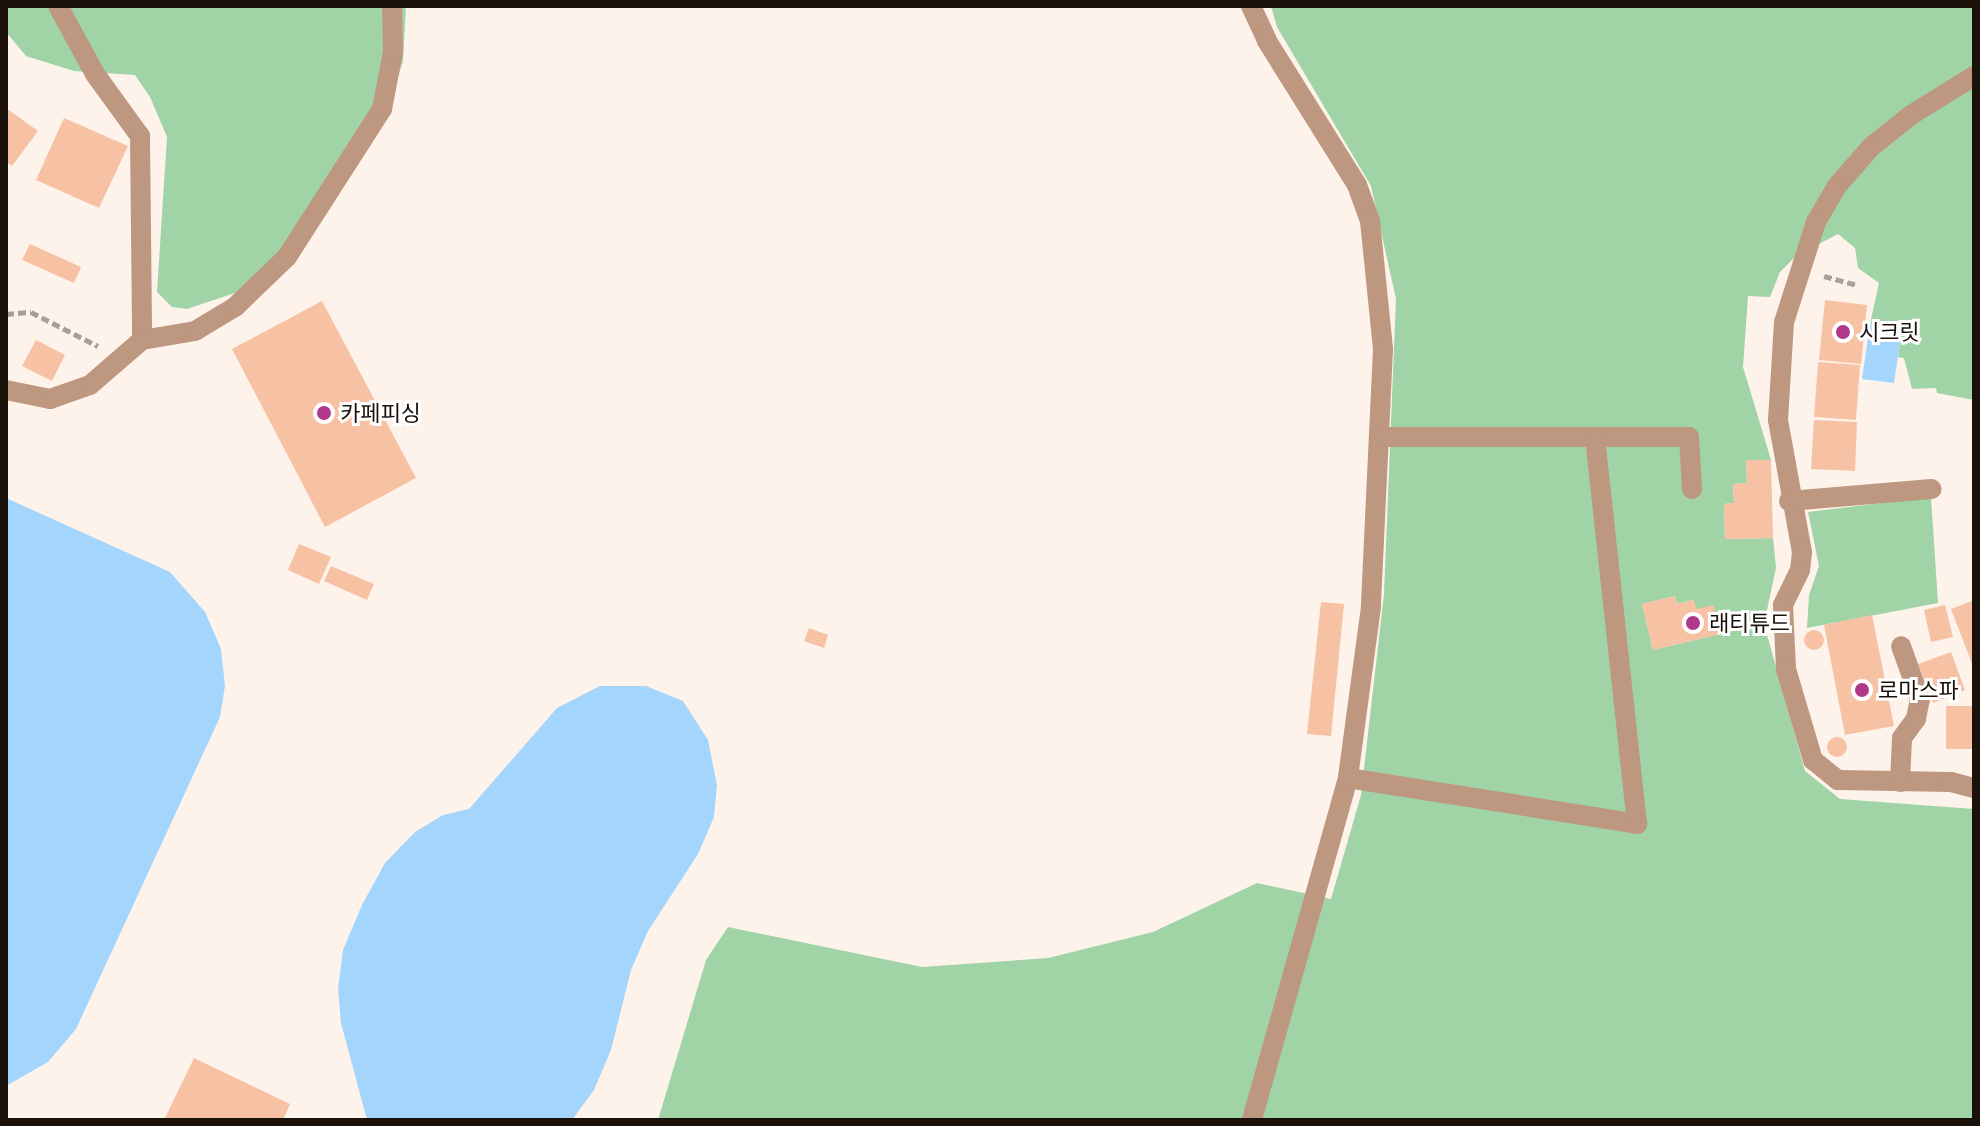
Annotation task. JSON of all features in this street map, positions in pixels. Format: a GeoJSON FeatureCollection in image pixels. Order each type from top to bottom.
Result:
{"type":"FeatureCollection","features":[{"type":"Feature","properties":{"kind":"lane"},"geometry":{"type":"LineString","coordinates":[[58,6],[95,74],[140,136],[142,340]]}},
{"type":"Feature","properties":{"kind":"lane"},"geometry":{"type":"LineString","coordinates":[[6,390],[50,399],[90,385],[124,360],[142,340],[195,331],[235,307],[287,257],[382,109],[393,52],[392,6]]}},
{"type":"Feature","properties":{"kind":"lane"},"geometry":{"type":"LineString","coordinates":[[1251,6],[1267,41],[1339,151],[1370,221],[1383,349],[1371,607],[1348,778],[1252,1120]]}},
{"type":"Feature","properties":{"kind":"lane"},"geometry":{"type":"LineString","coordinates":[[1973,785],[1838,780],[1824,773],[1804,741],[1786,669],[1783,637],[1783,605],[1800,570],[1802,552],[1789,501],[1778,375],[1793,280],[1816,222],[1837,186],[1871,147],[1911,115],[1974,76]]}},
{"type":"Feature","properties":{"kind":"lane"},"geometry":{"type":"LineString","coordinates":[[1379,437],[1689,437],[1692,489]]}},
{"type":"Feature","properties":{"kind":"lane"},"geometry":{"type":"LineString","coordinates":[[1348,778],[1637,824],[1595,437]]}},
{"type":"Feature","properties":{"kind":"lane"},"geometry":{"type":"LineString","coordinates":[[1789,501],[1931,489]]}},
{"type":"Feature","properties":{"kind":"lane"},"geometry":{"type":"LineString","coordinates":[[1900,782],[1902,738],[1916,719],[1920,699],[1901,646]]}},
{"type":"Feature","properties":{"kind":"path"},"geometry":{"type":"LineString","coordinates":[[6,314],[31,312],[124,360]]}},
{"type":"Feature","properties":{"kind":"green space"},"geometry":{"type":"Polygon","coordinates":[[[6,6],[406,6],[403,61],[385,118],[308,226],[241,291],[187,309],[172,307],[157,292],[167,137],[150,97],[135,75],[74,71],[26,56],[6,32],[6,6]]]}},
{"type":"Feature","properties":{"kind":"green space"},"geometry":{"type":"Polygon","coordinates":[[[1271,6],[1974,6],[1974,400],[1937,393],[1936,388],[1912,389],[1904,358],[1898,357],[1902,329],[1870,324],[1879,283],[1858,268],[1855,248],[1838,234],[1796,256],[1780,272],[1770,297],[1748,296],[1743,367],[1771,460],[1746,461],[1747,483],[1733,484],[1734,503],[1724,504],[1725,539],[1773,538],[1776,568],[1764,624],[1805,771],[1840,799],[1974,809],[1974,1120],[658,1120],[706,960],[728,927],[922,967],[1048,958],[1153,932],[1257,883],[1331,899],[1361,795],[1384,594],[1396,299],[1371,186],[1277,27],[1271,6]],[[1675,596],[1642,604],[1653,650],[1741,629],[1737,613],[1717,618],[1696,609],[1693,600],[1677,604],[1675,596]]]}},
{"type":"Feature","properties":{"kind":"green space"},"geometry":{"type":"Polygon","coordinates":[[[1931,497],[1938,603],[1807,628],[1809,595],[1819,566],[1808,512],[1931,497]]]}},
{"type":"Feature","properties":{"kind":"water"},"geometry":{"type":"Polygon","coordinates":[[[1870,324],[1902,329],[1894,383],[1862,379],[1870,324]]]}},
{"type":"Feature","properties":{"kind":"water"},"geometry":{"type":"Polygon","coordinates":[[[6,498],[170,572],[205,612],[221,649],[225,686],[220,717],[76,1029],[48,1062],[6,1086],[6,498]]]}},
{"type":"Feature","properties":{"kind":"water"},"geometry":{"type":"Polygon","coordinates":[[[600,686],[646,686],[683,701],[708,740],[717,785],[714,817],[698,854],[648,931],[631,970],[611,1050],[594,1090],[572,1120],[367,1120],[341,1023],[338,989],[343,950],[362,905],[385,863],[415,832],[443,815],[469,809],[557,708],[600,686]]]}},
{"type":"Feature","properties":{"kind":"building"},"geometry":{"type":"Polygon","coordinates":[[[6,108],[38,131],[12,166],[6,162],[6,108]]]}},
{"type":"Feature","properties":{"kind":"building"},"geometry":{"type":"Polygon","coordinates":[[[64,118],[128,146],[99,208],[36,180],[64,118]]]}},
{"type":"Feature","properties":{"kind":"building"},"geometry":{"type":"Polygon","coordinates":[[[30,244],[81,267],[74,283],[22,260],[30,244]]]}},
{"type":"Feature","properties":{"kind":"building","name":"시크릿"},"geometry":{"type":"Polygon","coordinates":[[[1825,300],[1867,305],[1861,364],[1819,360],[1825,300]]]}},
{"type":"Feature","properties":{"kind":"building","name":"카페피싱"},"geometry":{"type":"Polygon","coordinates":[[[322,301],[416,478],[325,527],[232,349],[322,301]]]}},
{"type":"Feature","properties":{"kind":"building"},"geometry":{"type":"Polygon","coordinates":[[[36,340],[65,355],[52,381],[22,366],[36,340]]]}},
{"type":"Feature","properties":{"kind":"building"},"geometry":{"type":"Polygon","coordinates":[[[1818,362],[1860,365],[1856,420],[1814,417],[1818,362]]]}},
{"type":"Feature","properties":{"kind":"building"},"geometry":{"type":"Polygon","coordinates":[[[1814,420],[1857,422],[1855,471],[1811,469],[1814,420]]]}},
{"type":"Feature","properties":{"kind":"building"},"geometry":{"type":"Polygon","coordinates":[[[1746,460],[1771,460],[1773,538],[1725,539],[1724,504],[1734,503],[1733,484],[1747,483],[1746,460]]]}},
{"type":"Feature","properties":{"kind":"building"},"geometry":{"type":"Polygon","coordinates":[[[299,544],[331,557],[319,584],[288,570],[299,544]]]}},
{"type":"Feature","properties":{"kind":"building"},"geometry":{"type":"Polygon","coordinates":[[[331,566],[374,584],[367,600],[324,581],[331,566]]]}},
{"type":"Feature","properties":{"kind":"building","name":"래티튜드"},"geometry":{"type":"Polygon","coordinates":[[[1675,596],[1677,604],[1694,600],[1696,609],[1714,605],[1717,618],[1738,613],[1741,629],[1653,650],[1642,604],[1675,596]]]}},
{"type":"Feature","properties":{"kind":"building"},"geometry":{"type":"Polygon","coordinates":[[[1974,600],[1974,669],[1951,609],[1974,600]]]}},
{"type":"Feature","properties":{"kind":"building"},"geometry":{"type":"Polygon","coordinates":[[[1321,602],[1344,604],[1331,736],[1307,734],[1321,602]]]}},
{"type":"Feature","properties":{"kind":"building"},"geometry":{"type":"Polygon","coordinates":[[[1945,605],[1953,637],[1931,642],[1924,610],[1945,605]]]}},
{"type":"Feature","properties":{"kind":"building","name":"로마스파"},"geometry":{"type":"Polygon","coordinates":[[[1872,615],[1894,726],[1845,735],[1824,625],[1872,615]]]}},
{"type":"Feature","properties":{"kind":"building"},"geometry":{"type":"Polygon","coordinates":[[[809,628],[828,635],[824,648],[804,641],[809,628]]]}},
{"type":"Feature","properties":{"kind":"building"},"geometry":{"type":"Polygon","coordinates":[[[1810,630],[1818,630],[1824,640],[1818,650],[1810,650],[1804,644],[1804,636],[1810,630]]]}},
{"type":"Feature","properties":{"kind":"building"},"geometry":{"type":"Polygon","coordinates":[[[1951,652],[1965,690],[1933,703],[1918,664],[1951,652]]]}},
{"type":"Feature","properties":{"kind":"building"},"geometry":{"type":"Polygon","coordinates":[[[1946,706],[1974,706],[1974,749],[1946,749],[1946,706]]]}},
{"type":"Feature","properties":{"kind":"building"},"geometry":{"type":"Polygon","coordinates":[[[1833,737],[1841,737],[1847,747],[1841,757],[1833,757],[1827,751],[1827,743],[1833,737]]]}},
{"type":"Feature","properties":{"kind":"building"},"geometry":{"type":"Polygon","coordinates":[[[194,1058],[290,1104],[283,1120],[164,1120],[194,1058]]]}},
{"type":"Feature","properties":{"kind":"place","name":"시크릿"},"geometry":{"type":"Point","coordinates":[1843,332]}},
{"type":"Feature","properties":{"kind":"place","name":"카페피싱"},"geometry":{"type":"Point","coordinates":[324,413]}},
{"type":"Feature","properties":{"kind":"place","name":"래티튜드"},"geometry":{"type":"Point","coordinates":[1693,623]}},
{"type":"Feature","properties":{"kind":"place","name":"로마스파"},"geometry":{"type":"Point","coordinates":[1862,690]}}]}
